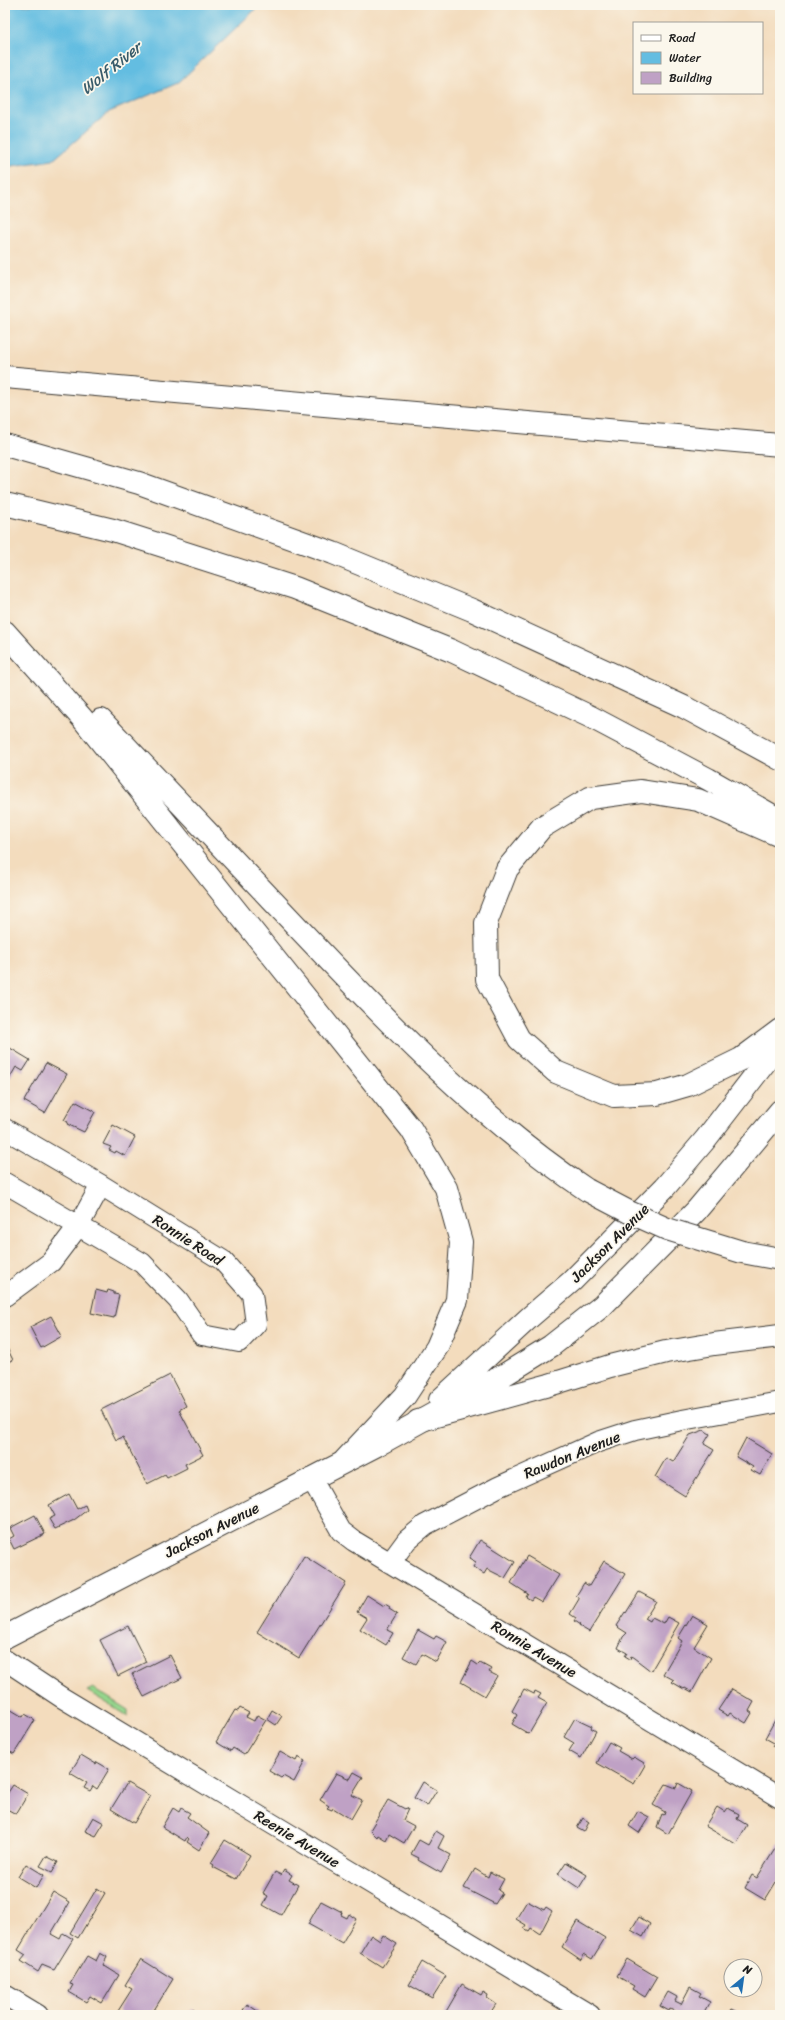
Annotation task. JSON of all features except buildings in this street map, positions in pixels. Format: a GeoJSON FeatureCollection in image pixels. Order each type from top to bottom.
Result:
{"type":"FeatureCollection","features":[{"type":"Feature","properties":{"kind":"main road"},"geometry":{"type":"LineString","coordinates":[[5,376],[780,445]]}},
{"type":"Feature","properties":{"kind":"main road"},"geometry":{"type":"LineString","coordinates":[[5,445],[139,483],[333,553],[472,610],[677,704],[780,759]]}},
{"type":"Feature","properties":{"kind":"main road"},"geometry":{"type":"LineString","coordinates":[[5,504],[113,530],[295,588],[452,651],[591,717],[708,779],[780,820]]}},
{"type":"Feature","properties":{"kind":"main road"},"geometry":{"type":"LineString","coordinates":[[5,631],[88,707],[374,1008],[484,1112],[552,1166],[587,1190],[629,1212],[667,1228],[742,1252],[780,1259]]}},
{"type":"Feature","properties":{"kind":"main road"},"geometry":{"type":"LineString","coordinates":[[5,631],[82,718],[406,1122],[446,1188],[461,1242],[457,1300],[437,1347],[405,1396],[345,1460]]}},
{"type":"Feature","properties":{"kind":"main road"},"geometry":{"type":"LineString","coordinates":[[780,836],[698,800],[641,791],[590,798],[542,827],[507,869],[486,923],[487,979],[519,1038],[556,1072],[614,1096],[657,1094],[688,1085],[741,1059],[780,1030]]}},
{"type":"Feature","properties":{"kind":"main road","name":"Jackson Avenue"},"geometry":{"type":"LineString","coordinates":[[418,1421],[530,1317],[572,1281],[665,1187],[705,1140],[780,1044]]}},
{"type":"Feature","properties":{"kind":"main road","name":"Jackson Avenue"},"geometry":{"type":"LineString","coordinates":[[5,1638],[345,1460],[381,1443],[551,1346],[602,1306],[696,1211],[780,1111]]}},
{"type":"Feature","properties":{"kind":"main road"},"geometry":{"type":"LineString","coordinates":[[418,1421],[549,1385],[610,1366],[666,1352],[714,1344],[780,1336]]}},
{"type":"Feature","properties":{"kind":"street","name":"Ronnie Road"},"geometry":{"type":"LineString","coordinates":[[5,1130],[101,1185],[222,1260],[252,1294],[256,1324],[238,1342],[202,1335],[178,1300],[142,1263],[5,1183]]}},
{"type":"Feature","properties":{"kind":"street"},"geometry":{"type":"LineString","coordinates":[[5,1296],[51,1262],[79,1225],[101,1185]]}},
{"type":"Feature","properties":{"kind":"street","name":"Rawdon Avenue"},"geometry":{"type":"LineString","coordinates":[[390,1563],[407,1540],[425,1525],[498,1487],[598,1442],[635,1430],[780,1402]]}},
{"type":"Feature","properties":{"kind":"street","name":"Ronnie Avenue"},"geometry":{"type":"LineString","coordinates":[[311,1478],[341,1531],[390,1563],[780,1798]]}},
{"type":"Feature","properties":{"kind":"street","name":"Reenie Avenue"},"geometry":{"type":"LineString","coordinates":[[5,1660],[61,1697],[590,2015]]}},
{"type":"Feature","properties":{"kind":"street"},"geometry":{"type":"LineString","coordinates":[[5,1995],[38,2015]]}},
{"type":"Feature","properties":{"kind":"green space"},"geometry":{"type":"Polygon","coordinates":[[[93,1688],[128,1710],[128,1716],[87,1691],[93,1688]]]}},
{"type":"Feature","properties":{"kind":"water","name":"Wolf River"},"geometry":{"type":"Polygon","coordinates":[[[5,5],[260,5],[178,83],[109,112],[53,160],[5,167],[5,5]]]}}]}
